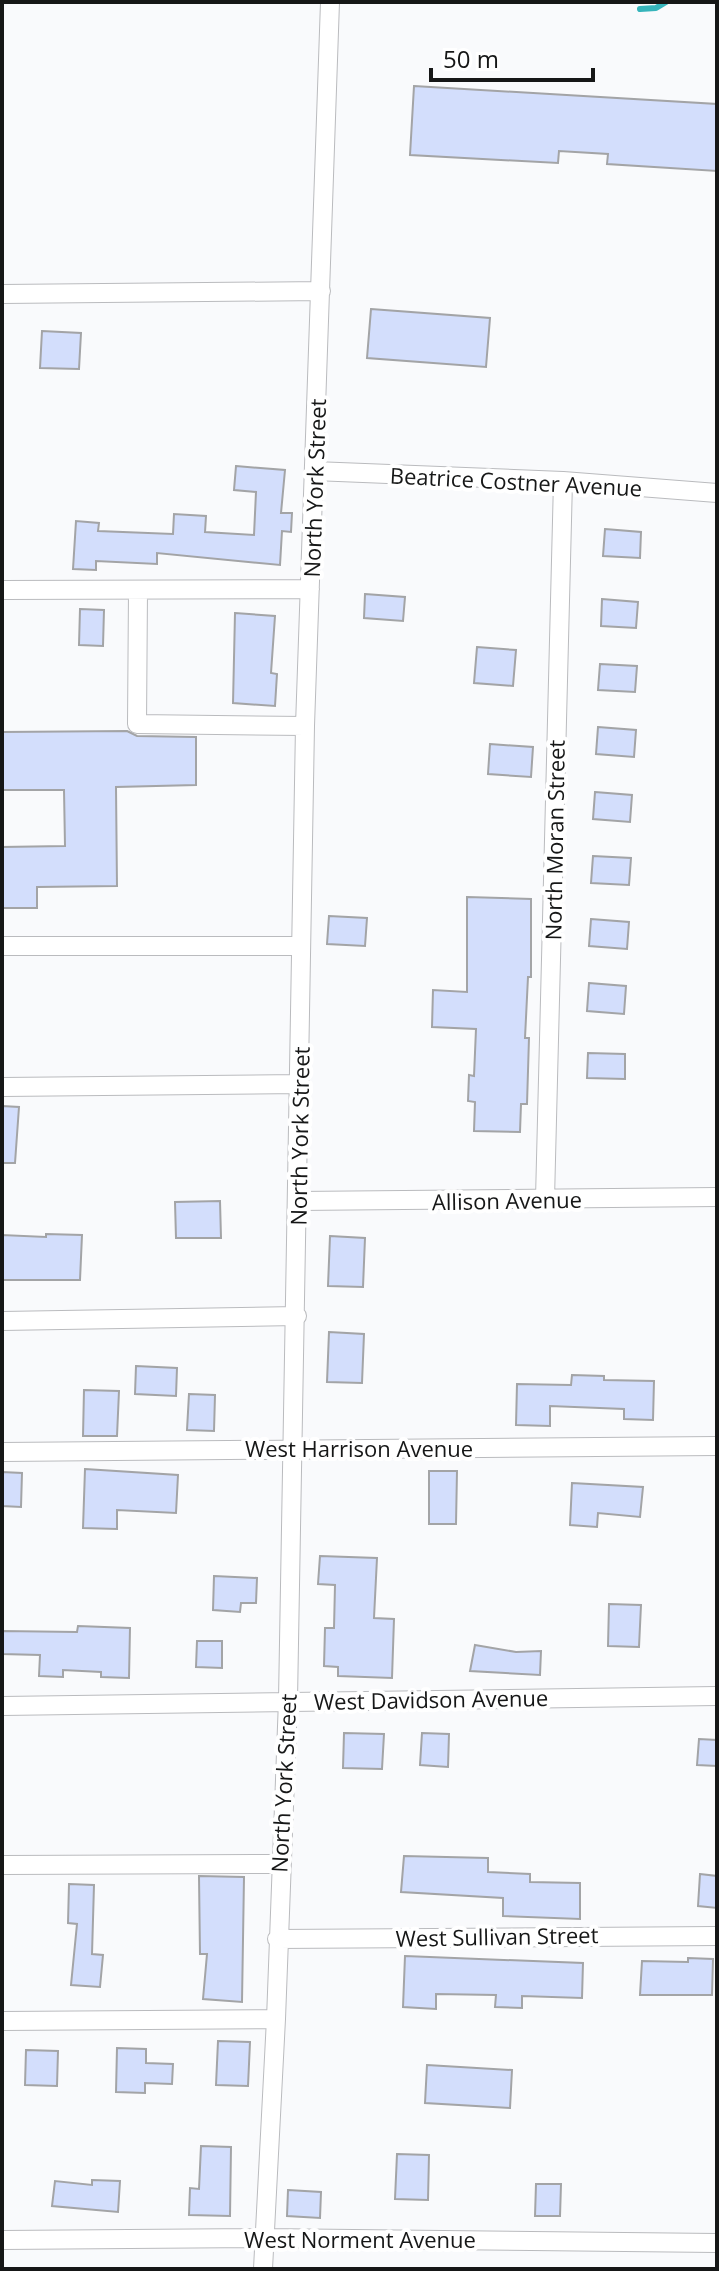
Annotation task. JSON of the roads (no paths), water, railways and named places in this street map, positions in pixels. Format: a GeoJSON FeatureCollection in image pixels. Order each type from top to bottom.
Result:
{"type":"FeatureCollection","features":[{"type":"Feature","properties":{"kind":"street","name":"North York Street"},"geometry":{"type":"LineString","coordinates":[[263,2269],[288,1700],[305,726],[330,2]]}},
{"type":"Feature","properties":{"kind":"street"},"geometry":{"type":"LineString","coordinates":[[2,294],[321,291]]}},
{"type":"Feature","properties":{"kind":"street","name":"Beatrice Costner Avenue"},"geometry":{"type":"LineString","coordinates":[[314,471],[563,481],[717,493]]}},
{"type":"Feature","properties":{"kind":"street","name":"North Moran Street"},"geometry":{"type":"LineString","coordinates":[[545,1199],[563,481]]}},
{"type":"Feature","properties":{"kind":"street"},"geometry":{"type":"LineString","coordinates":[[2,590],[310,589]]}},
{"type":"Feature","properties":{"kind":"street"},"geometry":{"type":"LineString","coordinates":[[138,591],[137,724],[305,726]]}},
{"type":"Feature","properties":{"kind":"street"},"geometry":{"type":"LineString","coordinates":[[2,946],[301,946]]}},
{"type":"Feature","properties":{"kind":"street"},"geometry":{"type":"LineString","coordinates":[[2,1087],[300,1084]]}},
{"type":"Feature","properties":{"kind":"street","name":"Allison Avenue"},"geometry":{"type":"LineString","coordinates":[[298,1201],[717,1197]]}},
{"type":"Feature","properties":{"kind":"street"},"geometry":{"type":"LineString","coordinates":[[2,1321],[297,1316]]}},
{"type":"Feature","properties":{"kind":"street","name":"West Harrison Avenue"},"geometry":{"type":"LineString","coordinates":[[2,1452],[717,1446]]}},
{"type":"Feature","properties":{"kind":"street","name":"West Davidson Avenue"},"geometry":{"type":"LineString","coordinates":[[2,1706],[717,1696]]}},
{"type":"Feature","properties":{"kind":"street"},"geometry":{"type":"LineString","coordinates":[[2,1865],[280,1864]]}},
{"type":"Feature","properties":{"kind":"street","name":"West Sullivan Street"},"geometry":{"type":"LineString","coordinates":[[277,1939],[717,1936]]}},
{"type":"Feature","properties":{"kind":"street"},"geometry":{"type":"LineString","coordinates":[[2,2021],[276,2019]]}},
{"type":"Feature","properties":{"kind":"street","name":"West Norment Avenue"},"geometry":{"type":"LineString","coordinates":[[2,2240],[264,2238],[717,2243]]}},
{"type":"Feature","properties":{"kind":"waterway"},"geometry":{"type":"LineString","coordinates":[[640,9],[656,8],[666,2]]}}]}
